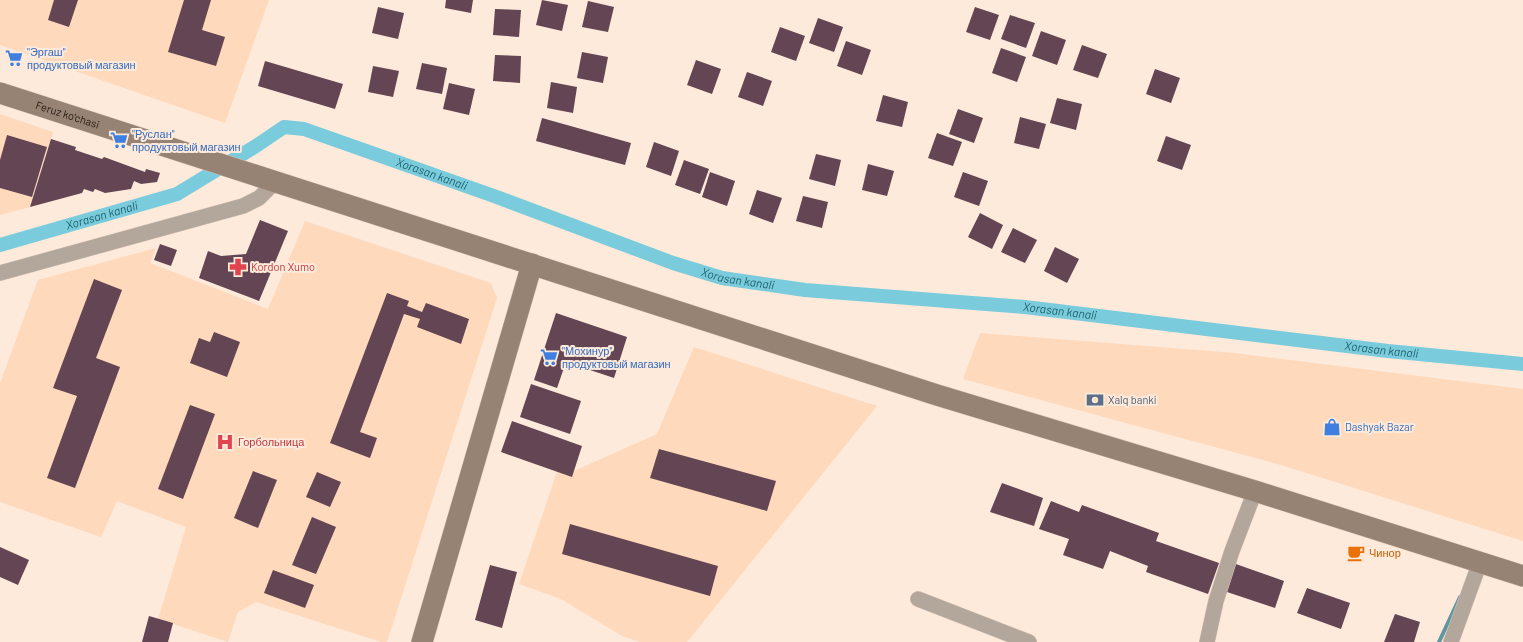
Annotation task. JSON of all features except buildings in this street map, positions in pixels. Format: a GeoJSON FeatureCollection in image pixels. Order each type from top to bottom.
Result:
{"type":"FeatureCollection","features":[{"type":"Feature","properties":{"kind":"main road","name":"Feruz ko'chasi"},"geometry":{"type":"LineString","coordinates":[[0,93],[937,395],[1255,491],[1523,576]]}},
{"type":"Feature","properties":{"kind":"main road"},"geometry":{"type":"LineString","coordinates":[[422,642],[532,264]]}},
{"type":"Feature","properties":{"kind":"street"},"geometry":{"type":"LineString","coordinates":[[0,273],[243,206],[259,198],[275,182]]}},
{"type":"Feature","properties":{"kind":"street"},"geometry":{"type":"LineString","coordinates":[[1207,642],[1216,601],[1232,551],[1255,491]]}},
{"type":"Feature","properties":{"kind":"street"},"geometry":{"type":"LineString","coordinates":[[1451,642],[1480,562]]}},
{"type":"Feature","properties":{"kind":"street"},"geometry":{"type":"LineString","coordinates":[[918,599],[1029,642]]}},
{"type":"Feature","properties":{"kind":"shaded area"},"geometry":{"type":"Polygon","coordinates":[[[0,0],[269,0],[225,123],[0,45],[0,0]]]}},
{"type":"Feature","properties":{"kind":"shaded area"},"geometry":{"type":"Polygon","coordinates":[[[0,114],[53,132],[30,207],[0,215],[0,114]]]}},
{"type":"Feature","properties":{"kind":"shaded area","name":"Горбольница"},"geometry":{"type":"Polygon","coordinates":[[[305,221],[491,283],[497,298],[387,642],[381,642],[256,602],[238,612],[228,642],[158,619],[186,527],[117,501],[101,537],[0,502],[0,383],[38,280],[156,248],[150,263],[268,309],[305,221]]]}},
{"type":"Feature","properties":{"kind":"shaded area","name":"Dashyak Bazar"},"geometry":{"type":"Polygon","coordinates":[[[980,333],[1235,353],[1523,389],[1523,541],[1281,465],[963,379],[980,333]]]}},
{"type":"Feature","properties":{"kind":"shaded area"},"geometry":{"type":"Polygon","coordinates":[[[694,347],[877,406],[687,642],[640,642],[622,636],[561,599],[519,584],[557,472],[574,471],[657,434],[694,347]]]}},
{"type":"Feature","properties":{"kind":"waterway","name":"Xorasan kanali"},"geometry":{"type":"LineString","coordinates":[[0,245],[177,194],[256,146],[284,127],[304,129],[494,196],[673,263],[722,278],[805,290],[1025,307],[1388,351],[1523,364]]}},
{"type":"Feature","properties":{"kind":"waterway"},"geometry":{"type":"LineString","coordinates":[[1439,642],[1460,597]]}},
{"type":"Feature","properties":{"kind":"place","name":"\"Эргаш\" продуктовый магазин"},"geometry":{"type":"Point","coordinates":[14,58]}},
{"type":"Feature","properties":{"kind":"place","name":"\"Руслан\" продуктовый магазин"},"geometry":{"type":"Point","coordinates":[119,140]}},
{"type":"Feature","properties":{"kind":"place","name":"Kordon Xumo"},"geometry":{"type":"Point","coordinates":[238,267]}},
{"type":"Feature","properties":{"kind":"place","name":"\"Мохинур\" продуктовый магазин"},"geometry":{"type":"Point","coordinates":[549,357]}},
{"type":"Feature","properties":{"kind":"place","name":"Xalq banki"},"geometry":{"type":"Point","coordinates":[1095,400]}},
{"type":"Feature","properties":{"kind":"place","name":"Dashyak Bazar"},"geometry":{"type":"Point","coordinates":[1332,427]}},
{"type":"Feature","properties":{"kind":"place","name":"Горбольница"},"geometry":{"type":"Point","coordinates":[225,442]}},
{"type":"Feature","properties":{"kind":"place","name":"Чинор"},"geometry":{"type":"Point","coordinates":[1356,553]}}]}
